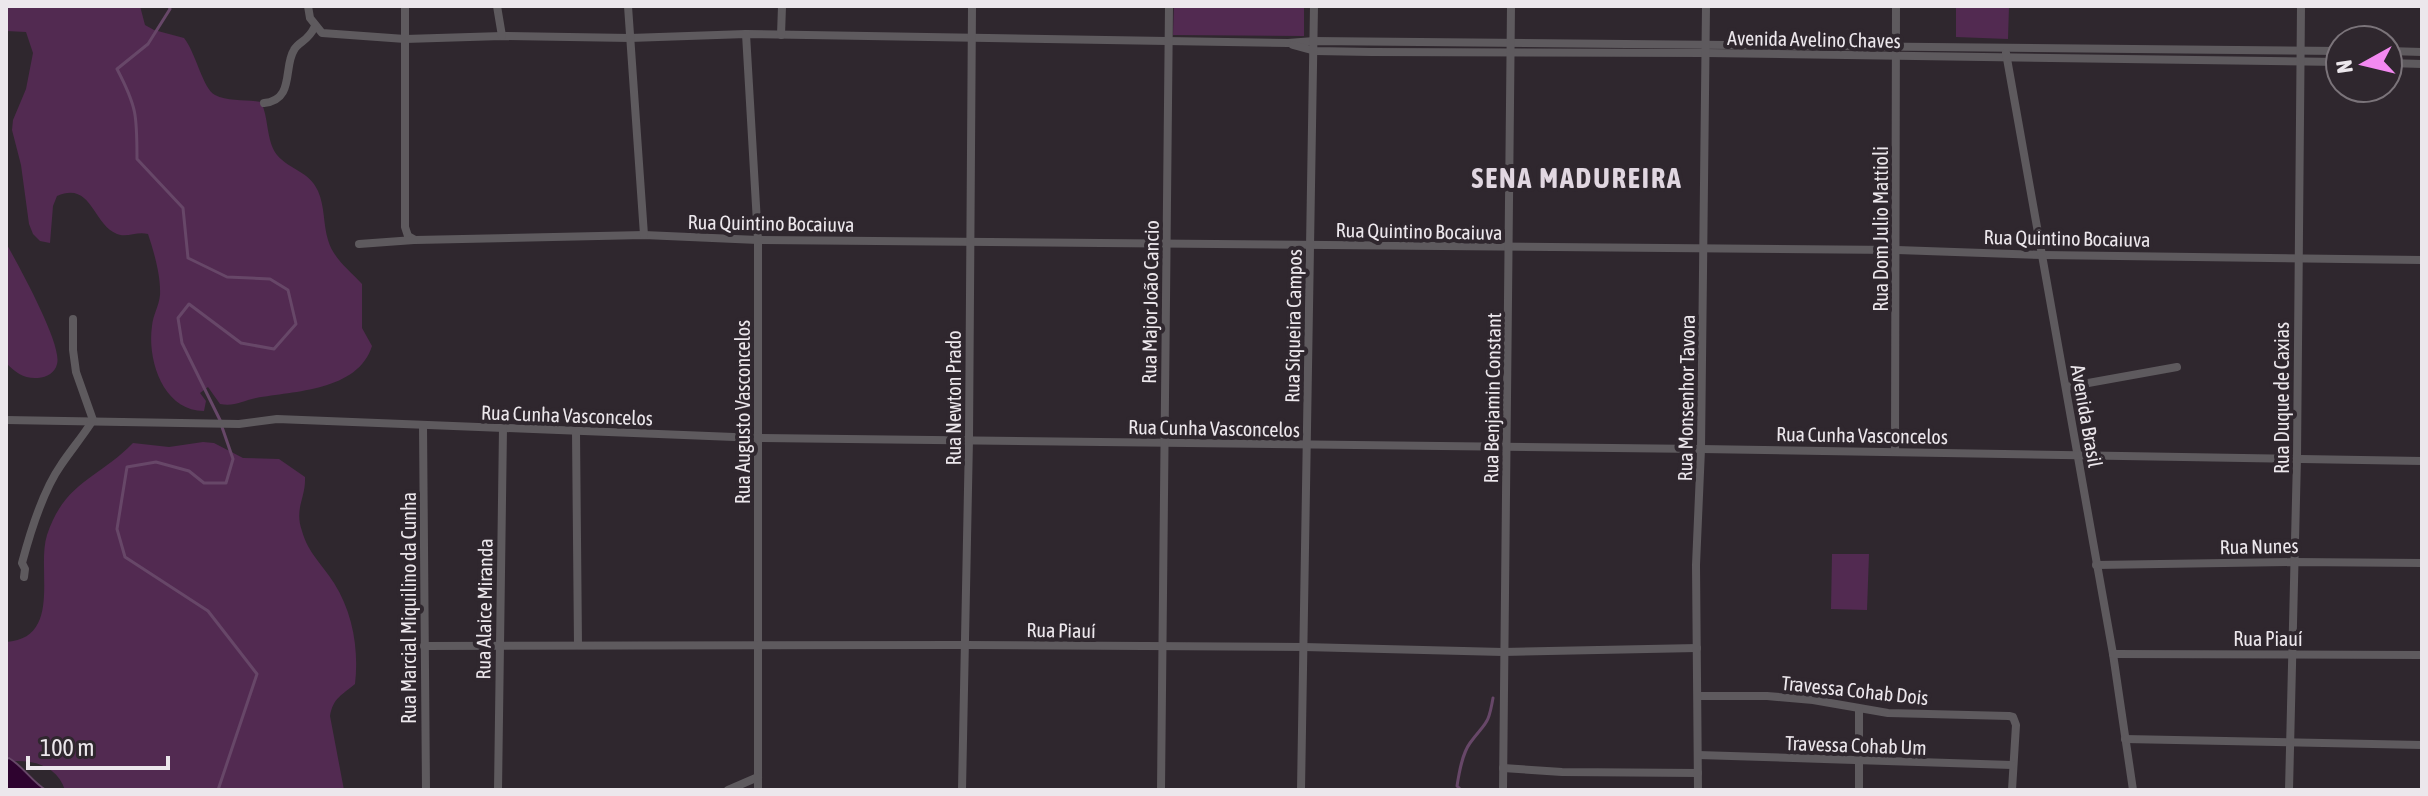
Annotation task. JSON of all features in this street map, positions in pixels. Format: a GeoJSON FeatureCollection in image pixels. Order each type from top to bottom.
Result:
{"type":"FeatureCollection","features":[{"type":"Feature","properties":{"kind":"street"},"geometry":{"type":"LineString","coordinates":[[264,103],[279,97],[287,83],[295,47],[306,41],[315,26],[308,6]]}},
{"type":"Feature","properties":{"kind":"street"},"geometry":{"type":"LineString","coordinates":[[405,6],[405,227],[412,238]]}},
{"type":"Feature","properties":{"kind":"street"},"geometry":{"type":"LineString","coordinates":[[497,6],[502,36]]}},
{"type":"Feature","properties":{"kind":"street"},"geometry":{"type":"LineString","coordinates":[[628,6],[644,235]]}},
{"type":"Feature","properties":{"kind":"street"},"geometry":{"type":"LineString","coordinates":[[781,35],[782,6]]}},
{"type":"Feature","properties":{"kind":"street","name":"Rua Newton Prado"},"geometry":{"type":"LineString","coordinates":[[962,790],[969,439],[972,6]]}},
{"type":"Feature","properties":{"kind":"street","name":"Rua Major João Cancio"},"geometry":{"type":"LineString","coordinates":[[1161,790],[1169,6]]}},
{"type":"Feature","properties":{"kind":"street","name":"Rua Siqueira Campos"},"geometry":{"type":"LineString","coordinates":[[1301,790],[1314,6]]}},
{"type":"Feature","properties":{"kind":"street","name":"Rua Benjamin Constant"},"geometry":{"type":"LineString","coordinates":[[1503,790],[1511,6]]}},
{"type":"Feature","properties":{"kind":"street","name":"Rua Monsenhor Tavora"},"geometry":{"type":"LineString","coordinates":[[1698,790],[1696,565],[1705,250],[1706,6]]}},
{"type":"Feature","properties":{"kind":"street","name":"Rua Dom Julio Mattioli"},"geometry":{"type":"LineString","coordinates":[[1895,451],[1896,6]]}},
{"type":"Feature","properties":{"kind":"street","name":"Rua Duque de Caxias"},"geometry":{"type":"LineString","coordinates":[[2289,790],[2297,458],[2301,6]]}},
{"type":"Feature","properties":{"kind":"street","name":"Avenida Avelino Chaves"},"geometry":{"type":"LineString","coordinates":[[315,26],[322,33],[405,39],[746,34],[1288,43],[1512,53],[1895,45],[2006,53],[2324,62]]}},
{"type":"Feature","properties":{"kind":"street","name":"Rua Augusto Vasconcelos"},"geometry":{"type":"LineString","coordinates":[[746,34],[758,240],[758,790]]}},
{"type":"Feature","properties":{"kind":"street","name":"Avenida Avelino Chaves"},"geometry":{"type":"LineString","coordinates":[[1314,46],[1511,43],[1895,57],[2006,53],[2324,51]]}},
{"type":"Feature","properties":{"kind":"street","name":"Avenida Brasil"},"geometry":{"type":"LineString","coordinates":[[2006,53],[2113,654],[2133,790]]}},
{"type":"Feature","properties":{"kind":"street","name":"Rua Quintino Bocaiuva"},"geometry":{"type":"LineString","coordinates":[[359,244],[412,238],[644,235],[969,243],[1897,250],[2422,260]]}},
{"type":"Feature","properties":{"kind":"street"},"geometry":{"type":"LineString","coordinates":[[24,577],[22,563],[30,533],[48,491],[59,467],[93,420],[76,372],[73,319]]}},
{"type":"Feature","properties":{"kind":"street"},"geometry":{"type":"LineString","coordinates":[[2066,387],[2177,367]]}},
{"type":"Feature","properties":{"kind":"street","name":"Rua Cunha Vasconcelos"},"geometry":{"type":"LineString","coordinates":[[6,420],[239,424],[277,419],[759,438],[1895,451],[2422,461]]}},
{"type":"Feature","properties":{"kind":"street","name":"Rua Marcial Miquilino da Cunha"},"geometry":{"type":"LineString","coordinates":[[423,425],[426,790]]}},
{"type":"Feature","properties":{"kind":"street","name":"Rua Alaice Miranda"},"geometry":{"type":"LineString","coordinates":[[498,790],[503,428]]}},
{"type":"Feature","properties":{"kind":"street"},"geometry":{"type":"LineString","coordinates":[[576,432],[578,645]]}},
{"type":"Feature","properties":{"kind":"street","name":"Rua Nunes"},"geometry":{"type":"LineString","coordinates":[[2096,565],[2422,563]]}},
{"type":"Feature","properties":{"kind":"street","name":"Rua Piauí"},"geometry":{"type":"LineString","coordinates":[[424,646],[963,645],[1304,647],[1503,652],[1697,648]]}},
{"type":"Feature","properties":{"kind":"street","name":"Rua Piauí"},"geometry":{"type":"LineString","coordinates":[[2113,654],[2422,655]]}},
{"type":"Feature","properties":{"kind":"street","name":"Travessa Cohab Dois"},"geometry":{"type":"LineString","coordinates":[[1698,696],[1813,700],[1888,713],[2009,716],[2013,717],[2016,725],[2012,765]]}},
{"type":"Feature","properties":{"kind":"street"},"geometry":{"type":"LineString","coordinates":[[1859,709],[1859,790]]}},
{"type":"Feature","properties":{"kind":"street"},"geometry":{"type":"LineString","coordinates":[[2125,739],[2422,745]]}},
{"type":"Feature","properties":{"kind":"street","name":"Travessa Cohab Um"},"geometry":{"type":"LineString","coordinates":[[1698,755],[2012,765]]}},
{"type":"Feature","properties":{"kind":"street"},"geometry":{"type":"LineString","coordinates":[[2012,765],[2012,790]]}},
{"type":"Feature","properties":{"kind":"street"},"geometry":{"type":"LineString","coordinates":[[1503,768],[1562,772],[1698,773]]}},
{"type":"Feature","properties":{"kind":"street"},"geometry":{"type":"LineString","coordinates":[[728,790],[758,777]]}},
{"type":"Feature","properties":{"kind":"shaded area"},"geometry":{"type":"Polygon","coordinates":[[[6,6],[140,6],[145,25],[184,38],[207,86],[215,95],[261,102],[273,149],[282,160],[314,184],[320,197],[330,246],[342,264],[362,284],[362,328],[372,346],[365,361],[353,372],[323,386],[230,405],[220,404],[208,387],[200,393],[206,401],[204,411],[190,409],[168,393],[155,368],[152,354],[152,326],[160,288],[148,234],[117,234],[102,222],[85,199],[69,193],[57,196],[53,206],[50,243],[40,241],[33,234],[12,130],[26,89],[33,53],[26,32],[6,31],[6,6]]]}},
{"type":"Feature","properties":{"kind":"shaded area"},"geometry":{"type":"Polygon","coordinates":[[[1174,6],[1304,6],[1304,36],[1173,35],[1174,6]]]}},
{"type":"Feature","properties":{"kind":"shaded area"},"geometry":{"type":"Polygon","coordinates":[[[1956,6],[2009,6],[2008,39],[1956,37],[1956,6]]]}},
{"type":"Feature","properties":{"kind":"shaded area"},"geometry":{"type":"Polygon","coordinates":[[[6,243],[38,304],[57,354],[56,367],[44,377],[24,376],[6,363],[6,243]]]}},
{"type":"Feature","properties":{"kind":"shaded area"},"geometry":{"type":"Polygon","coordinates":[[[133,443],[169,447],[214,443],[243,458],[279,459],[305,477],[299,516],[302,531],[341,595],[355,645],[355,684],[336,701],[330,716],[344,790],[65,790],[56,775],[42,765],[24,761],[6,762],[6,642],[24,638],[35,628],[41,615],[44,549],[54,517],[73,492],[133,443]]]}},
{"type":"Feature","properties":{"kind":"shaded area"},"geometry":{"type":"Polygon","coordinates":[[[1832,554],[1869,554],[1867,610],[1831,609],[1832,554]]]}},
{"type":"Feature","properties":{"kind":"shaded area"},"geometry":{"type":"Polygon","coordinates":[[[9,758],[46,790],[7,790],[6,759],[9,758]]]}},
{"type":"Feature","properties":{"kind":"waterway"},"geometry":{"type":"LineString","coordinates":[[169,6],[148,44],[117,69],[134,112],[137,159],[183,208],[188,258],[227,277],[270,279],[288,290],[296,324],[274,349],[241,343],[189,304],[178,318],[182,343],[220,420]]}},
{"type":"Feature","properties":{"kind":"waterway"},"geometry":{"type":"LineString","coordinates":[[218,790],[257,674],[208,611],[125,557],[117,529],[127,467],[156,462],[189,471],[204,483],[226,483],[233,459],[222,427]]}},
{"type":"Feature","properties":{"kind":"waterway"},"geometry":{"type":"LineString","coordinates":[[1461,790],[1457,786],[1463,758],[1488,719],[1493,698]]}},
{"type":"Feature","properties":{"kind":"district","name":"SENA MADUREIRA"},"geometry":{"type":"Point","coordinates":[1577,178]}}]}
